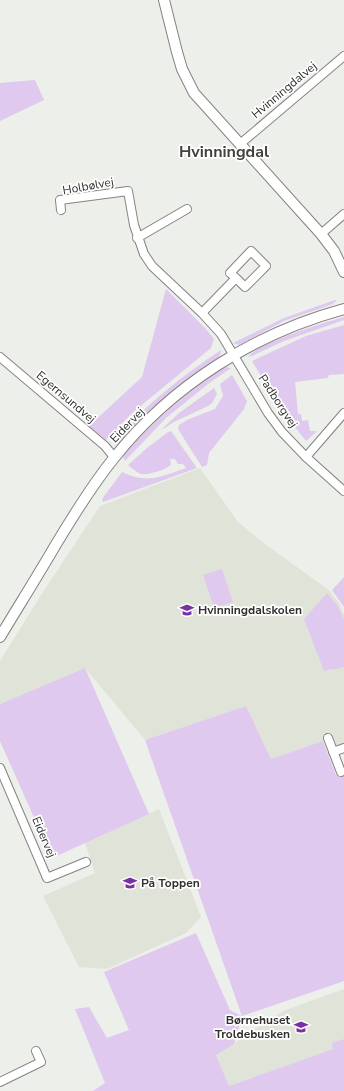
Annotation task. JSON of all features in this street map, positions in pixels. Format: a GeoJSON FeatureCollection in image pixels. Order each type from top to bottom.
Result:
{"type":"FeatureCollection","features":[{"type":"Feature","properties":{"kind":"street"},"geometry":{"type":"LineString","coordinates":[[164,0],[182,69],[194,93],[322,234],[334,251],[344,272]]}},
{"type":"Feature","properties":{"kind":"street","name":"Hvinningdalvej"},"geometry":{"type":"LineString","coordinates":[[240,144],[344,56]]}},
{"type":"Feature","properties":{"kind":"street","name":"Holbølvej"},"geometry":{"type":"LineString","coordinates":[[61,210],[60,200],[128,191],[137,238],[144,254],[152,266],[202,313],[221,334],[234,355]]}},
{"type":"Feature","properties":{"kind":"street"},"geometry":{"type":"LineString","coordinates":[[137,238],[187,209]]}},
{"type":"Feature","properties":{"kind":"street"},"geometry":{"type":"LineString","coordinates":[[322,234],[344,214]]}},
{"type":"Feature","properties":{"kind":"street"},"geometry":{"type":"LineString","coordinates":[[251,251],[266,266],[246,287],[236,278],[230,273],[251,251]]}},
{"type":"Feature","properties":{"kind":"street"},"geometry":{"type":"LineString","coordinates":[[202,313],[236,278]]}},
{"type":"Feature","properties":{"kind":"street","name":"Eidervej"},"geometry":{"type":"LineString","coordinates":[[0,637],[4,622],[114,457],[149,420],[171,400],[211,369],[234,355],[271,335],[313,318],[344,309]]}},
{"type":"Feature","properties":{"kind":"street","name":"Padborgvej"},"geometry":{"type":"LineString","coordinates":[[234,355],[268,413],[282,432],[306,457],[344,491]]}},
{"type":"Feature","properties":{"kind":"street","name":"Egernsundvej"},"geometry":{"type":"LineString","coordinates":[[0,356],[105,446],[114,457]]}},
{"type":"Feature","properties":{"kind":"street"},"geometry":{"type":"LineString","coordinates":[[306,457],[344,413]]}},
{"type":"Feature","properties":{"kind":"street"},"geometry":{"type":"LineString","coordinates":[[328,738],[341,772]]}},
{"type":"Feature","properties":{"kind":"street"},"geometry":{"type":"LineString","coordinates":[[333,752],[344,748]]}},
{"type":"Feature","properties":{"kind":"street","name":"Eidervej"},"geometry":{"type":"LineString","coordinates":[[0,768],[47,878],[86,862]]}},
{"type":"Feature","properties":{"kind":"street"},"geometry":{"type":"LineString","coordinates":[[0,1082],[41,1062],[36,1051]]}},
{"type":"Feature","properties":{"kind":"shaded area"},"geometry":{"type":"Polygon","coordinates":[[[35,80],[44,100],[0,121],[0,83],[35,80]]]}},
{"type":"Feature","properties":{"kind":"shaded area"},"geometry":{"type":"Polygon","coordinates":[[[166,289],[214,339],[211,348],[132,413],[106,440],[89,426],[142,377],[166,289]]]}},
{"type":"Feature","properties":{"kind":"shaded area"},"geometry":{"type":"Polygon","coordinates":[[[337,300],[333,304],[284,321],[239,345],[233,343],[284,318],[337,300]]]}},
{"type":"Feature","properties":{"kind":"shaded area"},"geometry":{"type":"Polygon","coordinates":[[[344,317],[344,320],[284,341],[248,357],[254,351],[278,340],[308,328],[344,317]]]}},
{"type":"Feature","properties":{"kind":"shaded area"},"geometry":{"type":"Polygon","coordinates":[[[344,325],[344,374],[329,375],[328,378],[295,382],[298,414],[301,414],[302,421],[308,420],[310,431],[317,431],[306,441],[280,408],[252,361],[306,336],[344,325]]]}},
{"type":"Feature","properties":{"kind":"shaded area"},"geometry":{"type":"Polygon","coordinates":[[[221,350],[220,356],[178,386],[145,414],[118,443],[112,442],[164,393],[192,370],[221,350]]]}},
{"type":"Feature","properties":{"kind":"shaded area"},"geometry":{"type":"Polygon","coordinates":[[[226,367],[231,368],[208,384],[166,418],[125,461],[123,457],[125,454],[161,417],[209,377],[226,367]]]}},
{"type":"Feature","properties":{"kind":"shaded area"},"geometry":{"type":"Polygon","coordinates":[[[232,375],[247,401],[244,409],[209,453],[207,465],[202,467],[178,429],[179,425],[189,419],[215,409],[223,396],[220,384],[232,375]]]}},
{"type":"Feature","properties":{"kind":"shaded area"},"geometry":{"type":"Polygon","coordinates":[[[214,388],[217,394],[212,403],[174,422],[160,431],[179,413],[214,388]]]}},
{"type":"Feature","properties":{"kind":"shaded area"},"geometry":{"type":"Polygon","coordinates":[[[171,431],[197,468],[103,502],[102,499],[122,472],[139,478],[154,478],[186,468],[183,464],[178,464],[175,459],[170,459],[171,464],[166,468],[158,472],[148,474],[136,472],[128,465],[147,448],[171,431]]]}},
{"type":"Feature","properties":{"kind":"shaded area","name":"Hvinningdalskolen"},"geometry":{"type":"Polygon","coordinates":[[[200,468],[238,522],[269,547],[329,590],[340,605],[344,615],[344,748],[333,752],[328,738],[271,759],[246,706],[145,740],[85,668],[0,704],[0,661],[43,592],[100,506],[200,468]]]}},
{"type":"Feature","properties":{"kind":"shaded area"},"geometry":{"type":"Polygon","coordinates":[[[222,569],[233,602],[214,608],[203,575],[222,569]]]}},
{"type":"Feature","properties":{"kind":"shaded area"},"geometry":{"type":"Polygon","coordinates":[[[344,577],[344,607],[332,590],[344,577]]]}},
{"type":"Feature","properties":{"kind":"shaded area"},"geometry":{"type":"Polygon","coordinates":[[[327,593],[337,605],[344,619],[344,667],[324,671],[304,619],[327,593]]]}},
{"type":"Feature","properties":{"kind":"shaded area"},"geometry":{"type":"Polygon","coordinates":[[[85,668],[149,814],[52,858],[0,741],[0,704],[85,668]]]}},
{"type":"Feature","properties":{"kind":"shaded area"},"geometry":{"type":"Polygon","coordinates":[[[246,706],[271,759],[323,741],[336,775],[344,773],[344,981],[242,1016],[145,740],[246,706]]]}},
{"type":"Feature","properties":{"kind":"shaded area","name":"På Toppen"},"geometry":{"type":"Polygon","coordinates":[[[159,809],[201,917],[186,933],[107,969],[79,967],[43,896],[95,873],[85,843],[159,809]]]}},
{"type":"Feature","properties":{"kind":"shaded area"},"geometry":{"type":"Polygon","coordinates":[[[196,933],[230,1010],[242,1016],[234,1044],[216,1055],[229,1086],[333,1049],[332,1043],[344,1039],[344,1091],[93,1091],[105,1083],[75,1009],[89,1007],[107,1038],[129,1030],[104,972],[196,933]]]}},
{"type":"Feature","properties":{"kind":"shaded area","name":"Børnehuset Troldebusken"},"geometry":{"type":"Polygon","coordinates":[[[344,989],[344,1056],[333,1049],[229,1086],[216,1055],[283,1011],[344,989]]]}},
{"type":"Feature","properties":{"kind":"place","name":"Hvinningdalskolen"},"geometry":{"type":"Point","coordinates":[187,610]}},
{"type":"Feature","properties":{"kind":"place","name":"På Toppen"},"geometry":{"type":"Point","coordinates":[130,883]}},
{"type":"Feature","properties":{"kind":"place","name":"Børnehuset Troldebusken"},"geometry":{"type":"Point","coordinates":[301,1027]}},
{"type":"Feature","properties":{"kind":"district","name":"Hvinningdal"},"geometry":{"type":"Point","coordinates":[224,152]}}]}
